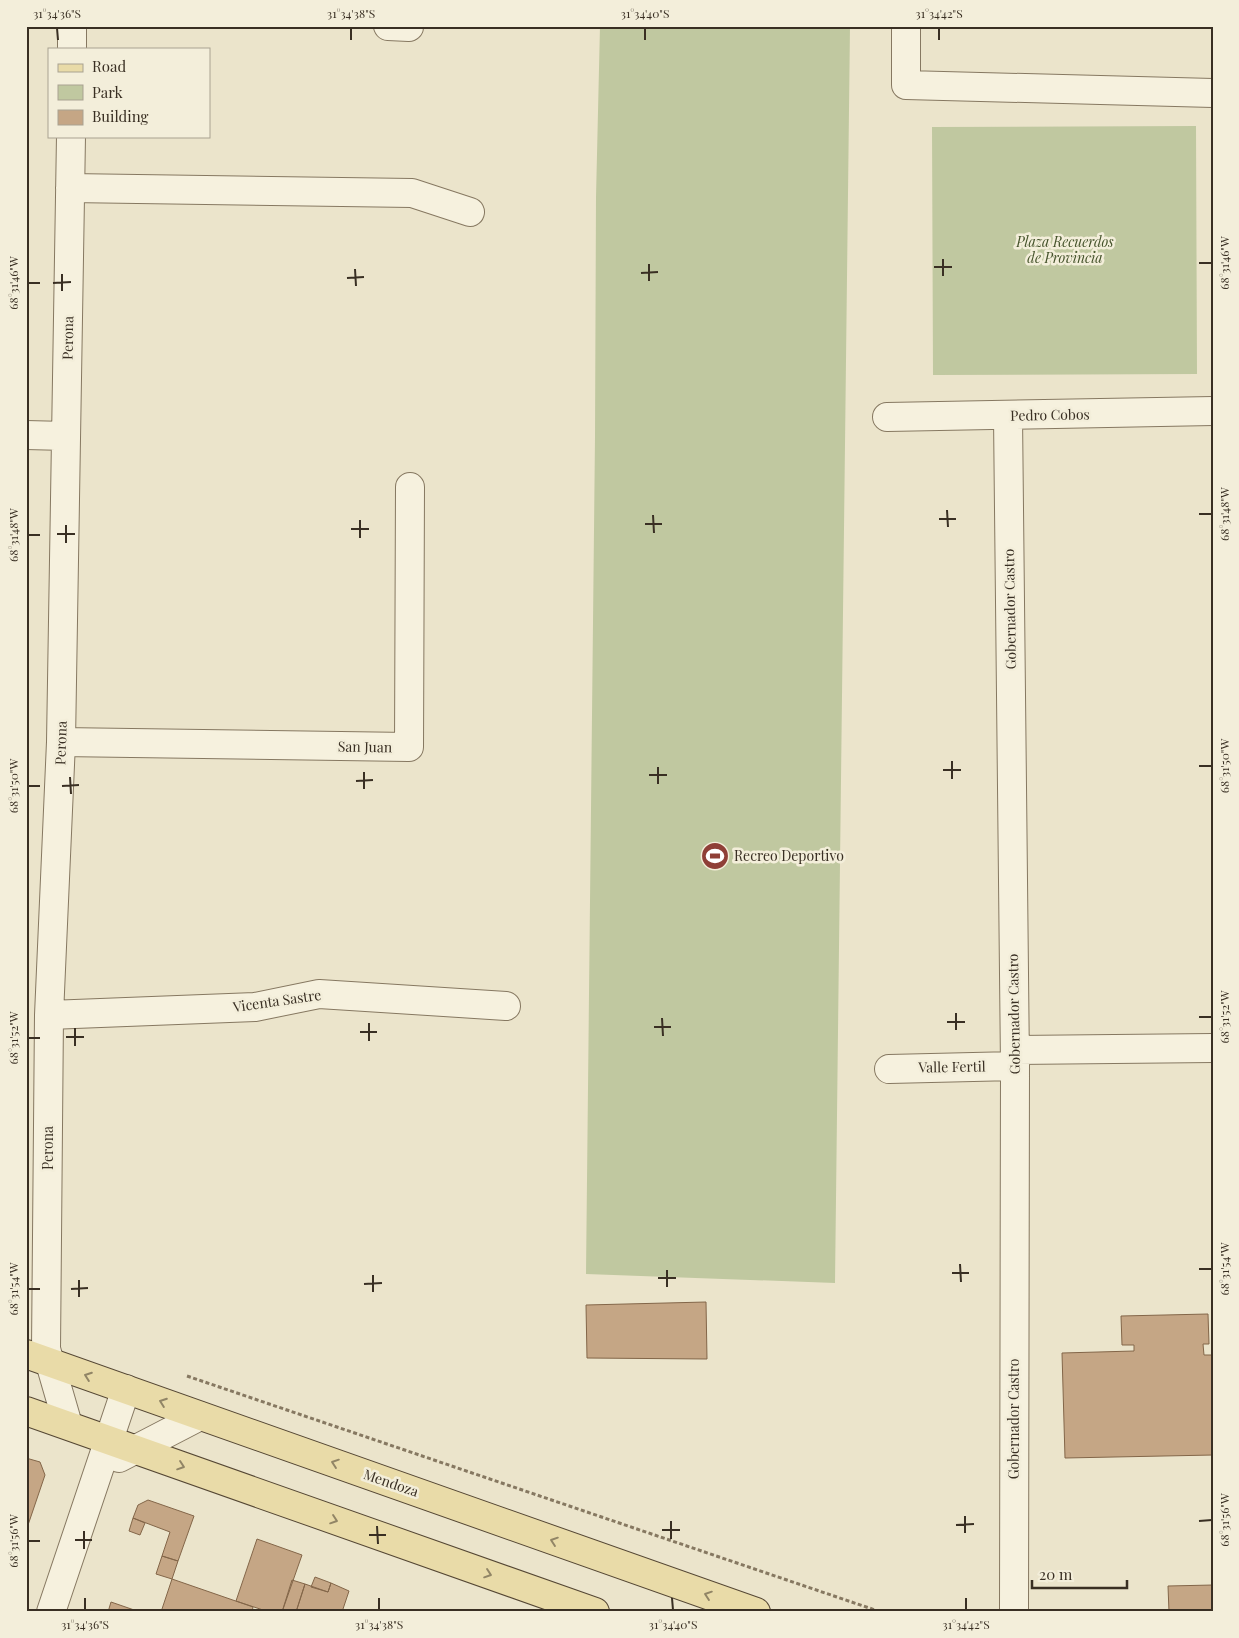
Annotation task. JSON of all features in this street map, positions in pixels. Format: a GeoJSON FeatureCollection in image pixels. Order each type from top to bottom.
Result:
{"type":"FeatureCollection","features":[{"type":"Feature","properties":{"kind":"main road","name":"Mendoza"},"geometry":{"type":"LineString","coordinates":[[36,1356],[754,1612]]}},
{"type":"Feature","properties":{"kind":"main road"},"geometry":{"type":"LineString","coordinates":[[26,1411],[595,1612]]}},
{"type":"Feature","properties":{"kind":"street"},"geometry":{"type":"LineString","coordinates":[[72,26],[72,48]]}},
{"type":"Feature","properties":{"kind":"street"},"geometry":{"type":"LineString","coordinates":[[388,26],[409,27]]}},
{"type":"Feature","properties":{"kind":"street"},"geometry":{"type":"LineString","coordinates":[[906,26],[906,85],[1213,93]]}},
{"type":"Feature","properties":{"kind":"street","name":"Perona"},"geometry":{"type":"LineString","coordinates":[[68,1425],[36,1356],[62,742],[70,138]]}},
{"type":"Feature","properties":{"kind":"street"},"geometry":{"type":"LineString","coordinates":[[70,188],[412,192],[470,212]]}},
{"type":"Feature","properties":{"kind":"street","name":"Pedro Cobos"},"geometry":{"type":"LineString","coordinates":[[887,418],[1213,411]]}},
{"type":"Feature","properties":{"kind":"street","name":"Gobernador Castro"},"geometry":{"type":"LineString","coordinates":[[1008,416],[1015,1058],[1014,1612]]}},
{"type":"Feature","properties":{"kind":"street"},"geometry":{"type":"LineString","coordinates":[[26,435],[66,436]]}},
{"type":"Feature","properties":{"kind":"street","name":"San Juan"},"geometry":{"type":"LineString","coordinates":[[62,742],[409,747],[410,487]]}},
{"type":"Feature","properties":{"kind":"street","name":"Vicenta Sastre"},"geometry":{"type":"LineString","coordinates":[[49,1015],[255,1007],[319,994],[506,1006]]}},
{"type":"Feature","properties":{"kind":"street","name":"Valle Fertil"},"geometry":{"type":"LineString","coordinates":[[889,1068],[1015,1058],[1213,1048]]}},
{"type":"Feature","properties":{"kind":"street"},"geometry":{"type":"LineString","coordinates":[[51,1612],[126,1389]]}},
{"type":"Feature","properties":{"kind":"street"},"geometry":{"type":"LineString","coordinates":[[100,1467],[200,1416]]}},
{"type":"Feature","properties":{"kind":"path"},"geometry":{"type":"LineString","coordinates":[[187,1376],[881,1612]]}},
{"type":"Feature","properties":{"kind":"green space","name":"Recreo Deportivo"},"geometry":{"type":"Polygon","coordinates":[[[600,26],[850,26],[835,1283],[586,1274],[596,197],[600,26]]]}},
{"type":"Feature","properties":{"kind":"green space","name":"Plaza Recuerdos de Provincia"},"geometry":{"type":"Polygon","coordinates":[[[1196,126],[1197,374],[933,375],[932,127],[1196,126]]]}},
{"type":"Feature","properties":{"kind":"building"},"geometry":{"type":"Polygon","coordinates":[[[706,1302],[707,1359],[587,1358],[586,1305],[706,1302]]]}},
{"type":"Feature","properties":{"kind":"building"},"geometry":{"type":"Polygon","coordinates":[[[1208,1314],[1209,1344],[1203,1344],[1204,1355],[1213,1355],[1213,1455],[1065,1458],[1062,1353],[1134,1351],[1134,1345],[1122,1345],[1121,1316],[1208,1314]]]}},
{"type":"Feature","properties":{"kind":"building"},"geometry":{"type":"Polygon","coordinates":[[[26,1458],[40,1462],[45,1475],[26,1531],[26,1458]]]}},
{"type":"Feature","properties":{"kind":"building"},"geometry":{"type":"Polygon","coordinates":[[[148,1500],[194,1516],[178,1561],[162,1556],[170,1532],[133,1518],[138,1505],[148,1500]]]}},
{"type":"Feature","properties":{"kind":"building"},"geometry":{"type":"Polygon","coordinates":[[[133,1518],[145,1523],[140,1535],[129,1531],[133,1518]]]}},
{"type":"Feature","properties":{"kind":"building"},"geometry":{"type":"Polygon","coordinates":[[[257,1539],[302,1555],[282,1612],[269,1612],[236,1601],[257,1539]]]}},
{"type":"Feature","properties":{"kind":"building"},"geometry":{"type":"Polygon","coordinates":[[[162,1556],[178,1561],[172,1579],[156,1574],[162,1556]]]}},
{"type":"Feature","properties":{"kind":"building"},"geometry":{"type":"Polygon","coordinates":[[[315,1577],[331,1583],[328,1592],[311,1587],[315,1577]]]}},
{"type":"Feature","properties":{"kind":"building"},"geometry":{"type":"Polygon","coordinates":[[[172,1579],[253,1607],[252,1612],[161,1612],[172,1579]]]}},
{"type":"Feature","properties":{"kind":"building"},"geometry":{"type":"Polygon","coordinates":[[[292,1580],[305,1584],[296,1612],[282,1612],[292,1580]]]}},
{"type":"Feature","properties":{"kind":"building"},"geometry":{"type":"Polygon","coordinates":[[[331,1583],[349,1591],[342,1612],[296,1612],[305,1584],[328,1592],[331,1583]]]}},
{"type":"Feature","properties":{"kind":"building"},"geometry":{"type":"Polygon","coordinates":[[[1213,1585],[1213,1612],[1169,1612],[1168,1586],[1213,1585]]]}},
{"type":"Feature","properties":{"kind":"building"},"geometry":{"type":"Polygon","coordinates":[[[111,1602],[140,1612],[108,1612],[111,1602]]]}},
{"type":"Feature","properties":{"kind":"place","name":"Recreo Deportivo"},"geometry":{"type":"Point","coordinates":[715,856]}}]}
